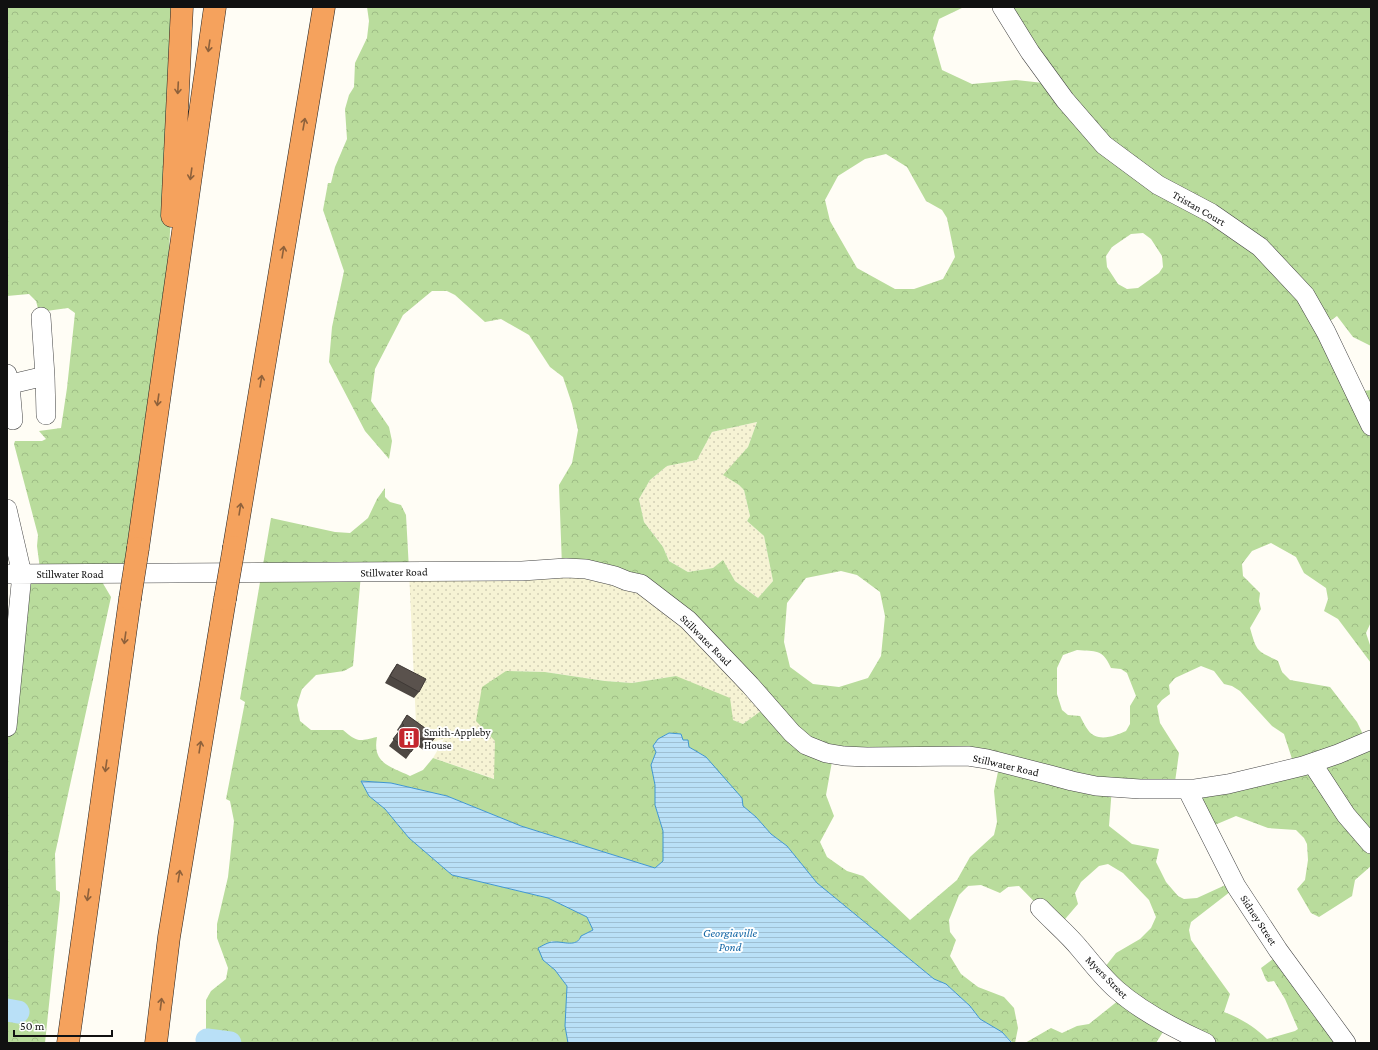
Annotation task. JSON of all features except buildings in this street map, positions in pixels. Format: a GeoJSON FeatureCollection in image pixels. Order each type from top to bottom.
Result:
{"type":"FeatureCollection","features":[{"type":"Feature","properties":{"kind":"highway"},"geometry":{"type":"LineString","coordinates":[[162,372],[182,7]]}},
{"type":"Feature","properties":{"kind":"highway"},"geometry":{"type":"LineString","coordinates":[[68,1043],[214,7]]}},
{"type":"Feature","properties":{"kind":"highway"},"geometry":{"type":"LineString","coordinates":[[156,1043],[169,937],[324,7]]}},
{"type":"Feature","properties":{"kind":"street","name":"Tristan Court"},"geometry":{"type":"LineString","coordinates":[[1002,7],[1030,52],[1065,100],[1104,145],[1158,184],[1211,213],[1260,247],[1305,295],[1326,332],[1371,426]]}},
{"type":"Feature","properties":{"kind":"street"},"geometry":{"type":"LineString","coordinates":[[41,317],[46,415]]}},
{"type":"Feature","properties":{"kind":"street"},"geometry":{"type":"LineString","coordinates":[[13,420],[8,381],[45,376]]}},
{"type":"Feature","properties":{"kind":"street"},"geometry":{"type":"LineString","coordinates":[[7,509],[14,574],[7,727]]}},
{"type":"Feature","properties":{"kind":"street","name":"Stillwater Road"},"geometry":{"type":"LineString","coordinates":[[14,574],[515,571],[566,568],[596,571],[641,584],[688,620],[750,685],[792,733],[806,745],[826,753],[852,756],[968,756],[987,759],[1096,786],[1140,789],[1195,789],[1228,784],[1312,763],[1371,740]]}},
{"type":"Feature","properties":{"kind":"street"},"geometry":{"type":"LineString","coordinates":[[1312,763],[1346,815],[1371,844]]}},
{"type":"Feature","properties":{"kind":"street","name":"Sidney Street"},"geometry":{"type":"LineString","coordinates":[[1187,789],[1236,886],[1278,950],[1346,1043]]}},
{"type":"Feature","properties":{"kind":"street","name":"Myers Street"},"geometry":{"type":"LineString","coordinates":[[1040,908],[1081,949],[1088,959],[1116,989],[1140,1008],[1206,1043]]}},
{"type":"Feature","properties":{"kind":"shaded area"},"geometry":{"type":"Polygon","coordinates":[[[757,422],[748,447],[724,475],[744,490],[750,516],[747,521],[764,536],[773,581],[758,598],[735,581],[723,561],[713,568],[688,572],[669,561],[663,547],[644,522],[639,499],[650,480],[667,466],[697,460],[712,432],[757,422]]]}},
{"type":"Feature","properties":{"kind":"shaded area"},"geometry":{"type":"Polygon","coordinates":[[[559,567],[647,593],[766,708],[743,724],[733,720],[676,676],[632,683],[605,681],[545,672],[506,671],[495,741],[495,779],[433,758],[444,739],[417,745],[409,571],[559,567]]]}},
{"type":"Feature","properties":{"kind":"green space"},"geometry":{"type":"Polygon","coordinates":[[[7,7],[182,7],[166,307],[133,569],[98,575],[111,597],[55,854],[56,890],[60,892],[60,899],[45,1043],[7,1043],[7,736],[30,578],[40,569],[37,546],[38,535],[14,444],[15,441],[42,441],[46,439],[39,431],[61,428],[75,313],[68,308],[39,312],[36,301],[29,294],[7,296],[7,7]]]}},
{"type":"Feature","properties":{"kind":"green space"},"geometry":{"type":"Polygon","coordinates":[[[367,7],[964,7],[939,19],[933,38],[942,70],[972,84],[1016,80],[1062,85],[1011,7],[1371,7],[1371,346],[1353,337],[1337,316],[1323,326],[1355,392],[1371,390],[1371,622],[1366,633],[1371,648],[1371,663],[1338,619],[1324,611],[1328,599],[1326,588],[1304,573],[1296,557],[1271,543],[1252,551],[1242,564],[1243,576],[1260,593],[1259,601],[1261,609],[1250,628],[1254,642],[1258,649],[1265,655],[1278,661],[1282,672],[1290,680],[1330,687],[1357,722],[1371,751],[1371,866],[1355,880],[1352,896],[1319,917],[1311,913],[1297,889],[1305,880],[1308,860],[1307,844],[1304,838],[1296,830],[1268,828],[1236,816],[1210,827],[1187,792],[1294,765],[1284,734],[1272,726],[1240,691],[1232,686],[1224,684],[1214,671],[1201,666],[1175,678],[1169,685],[1170,694],[1157,706],[1160,723],[1179,753],[1175,782],[1112,787],[1109,826],[1132,844],[1159,849],[1156,862],[1166,882],[1178,896],[1184,899],[1197,898],[1232,882],[1235,888],[1191,922],[1189,930],[1191,940],[1230,994],[1224,1012],[1247,1023],[1267,1039],[1298,1029],[1285,999],[1274,981],[1268,982],[1266,980],[1261,968],[1281,953],[1346,1043],[1210,1043],[1168,1024],[1156,1043],[1025,1043],[1051,1028],[1062,1033],[1077,1026],[1089,1024],[1124,996],[1101,972],[1116,953],[1140,939],[1151,928],[1156,917],[1149,900],[1123,873],[1108,864],[1099,866],[1081,882],[1075,893],[1078,904],[1060,925],[1056,924],[1019,886],[1008,887],[1000,893],[981,885],[968,886],[959,895],[949,920],[950,932],[956,940],[950,956],[961,974],[978,987],[1004,997],[1014,1008],[1018,1028],[1015,1043],[1013,1043],[1002,1032],[980,1019],[970,1006],[946,984],[934,979],[817,883],[787,846],[771,834],[756,817],[743,806],[706,757],[689,747],[683,740],[681,734],[669,733],[658,739],[656,752],[651,765],[655,785],[655,805],[663,831],[663,861],[655,868],[521,826],[447,796],[391,783],[361,781],[369,796],[385,809],[409,838],[452,875],[548,898],[587,917],[593,930],[581,936],[576,942],[564,943],[551,941],[543,960],[555,970],[567,986],[565,1026],[568,1043],[206,1043],[206,1000],[211,991],[226,979],[228,968],[217,938],[217,924],[228,877],[234,821],[230,801],[226,799],[245,702],[240,699],[271,518],[335,532],[350,533],[368,518],[377,499],[385,488],[385,497],[390,502],[401,505],[406,515],[409,570],[361,574],[353,666],[344,671],[316,675],[302,689],[297,705],[300,721],[311,730],[343,730],[359,740],[377,737],[376,746],[380,759],[389,766],[410,776],[423,770],[433,758],[494,779],[495,741],[476,721],[482,687],[506,671],[545,672],[605,681],[632,683],[676,676],[730,698],[733,720],[743,724],[765,708],[647,593],[562,566],[559,485],[572,463],[578,430],[572,404],[563,377],[550,367],[529,335],[501,319],[485,322],[455,295],[447,291],[432,291],[403,315],[375,369],[371,401],[389,427],[392,441],[389,459],[365,431],[329,362],[332,327],[344,271],[323,210],[328,183],[331,183],[335,167],[347,139],[345,109],[349,95],[354,87],[355,63],[367,38],[369,21],[367,7]],[[886,154],[865,159],[838,176],[825,200],[830,221],[857,268],[895,289],[914,289],[943,279],[955,257],[947,218],[942,210],[926,201],[907,167],[886,154]],[[1143,233],[1131,234],[1112,247],[1106,256],[1107,267],[1118,284],[1127,289],[1138,288],[1159,273],[1163,267],[1162,256],[1151,239],[1143,233]],[[757,422],[712,432],[697,460],[667,466],[650,480],[639,499],[644,522],[663,547],[669,561],[688,572],[713,568],[723,560],[735,581],[758,598],[773,581],[764,536],[747,521],[750,516],[744,490],[723,475],[748,447],[757,422]],[[841,571],[806,578],[787,603],[784,642],[790,667],[813,684],[839,687],[868,678],[881,656],[885,616],[880,592],[857,575],[841,571]],[[1077,650],[1063,655],[1057,668],[1057,694],[1062,710],[1068,715],[1080,716],[1088,730],[1096,736],[1112,736],[1126,731],[1130,724],[1130,706],[1136,696],[1127,673],[1121,669],[1111,668],[1105,657],[1098,652],[1077,650]],[[833,756],[826,795],[834,816],[820,842],[827,857],[847,871],[863,876],[910,920],[957,880],[970,857],[994,835],[997,822],[994,791],[1000,762],[833,756]]]}},
{"type":"Feature","properties":{"kind":"water","name":"Georgiaville Pond"},"geometry":{"type":"Polygon","coordinates":[[[669,733],[681,734],[683,740],[688,740],[689,747],[706,757],[742,798],[743,806],[756,817],[771,834],[787,846],[817,883],[934,979],[946,984],[970,1006],[980,1019],[1002,1032],[1012,1043],[568,1043],[565,1026],[567,986],[555,970],[543,960],[538,948],[551,942],[576,942],[581,936],[593,930],[587,917],[548,898],[452,875],[409,838],[385,809],[369,796],[361,781],[391,783],[447,796],[521,826],[655,868],[663,861],[663,831],[655,805],[655,785],[651,765],[656,752],[653,746],[658,739],[669,733]]]}},
{"type":"Feature","properties":{"kind":"waterway"},"geometry":{"type":"LineString","coordinates":[[7,1010],[18,1012]]}},
{"type":"Feature","properties":{"kind":"waterway"},"geometry":{"type":"LineString","coordinates":[[207,1040],[230,1043]]}},
{"type":"Feature","properties":{"kind":"place","name":"Smith-Appleby House"},"geometry":{"type":"Point","coordinates":[409,738]}}]}
